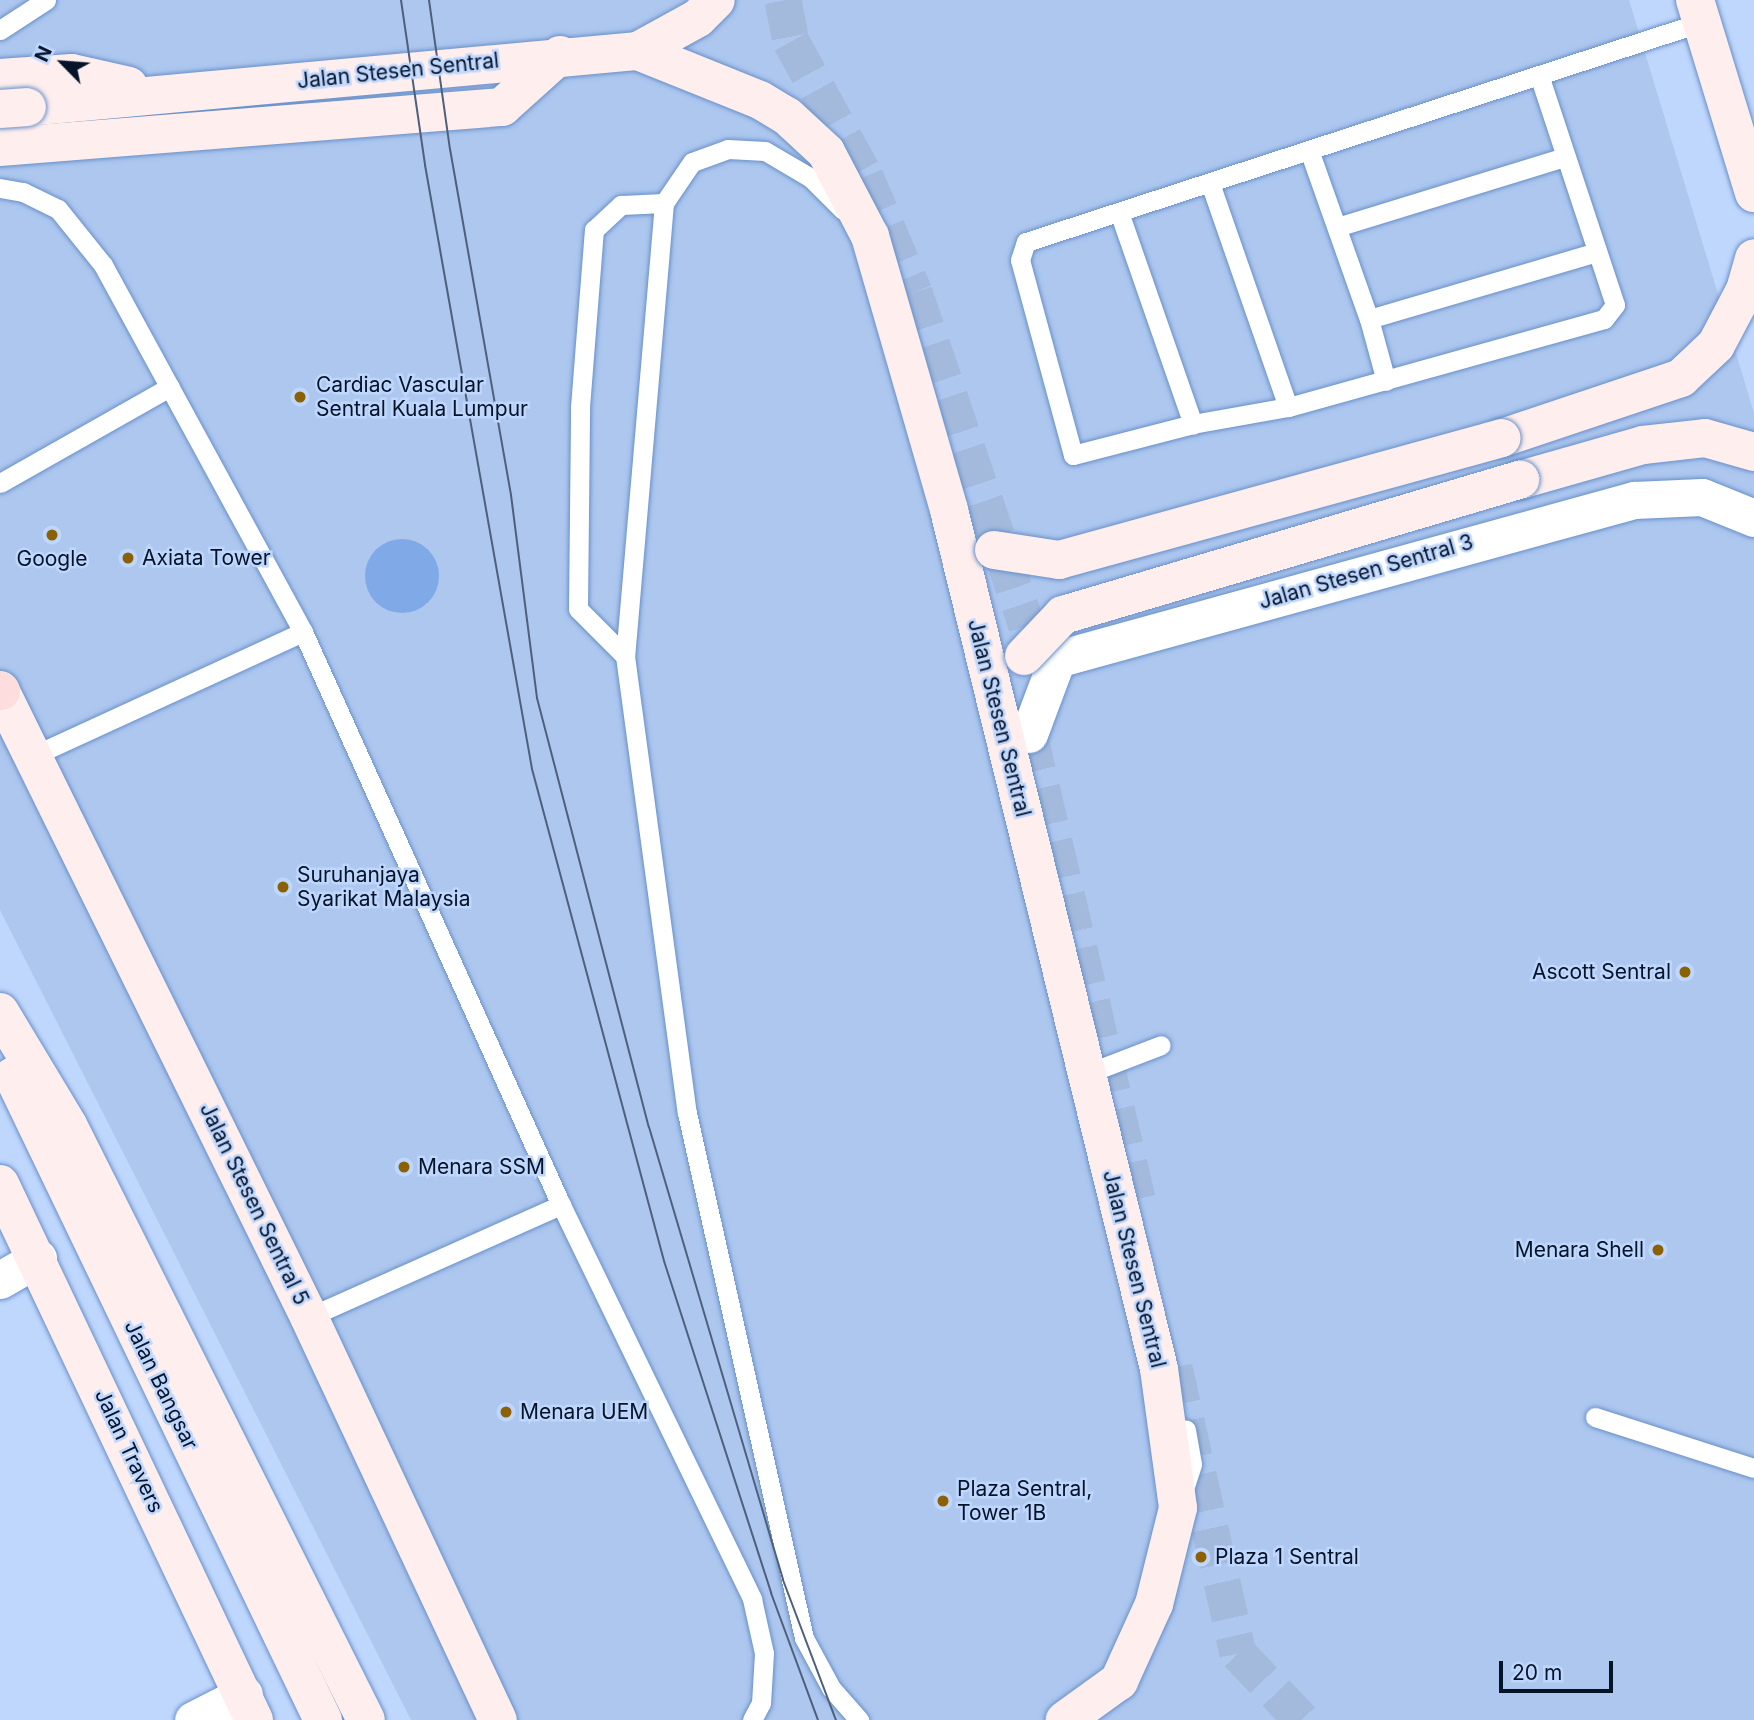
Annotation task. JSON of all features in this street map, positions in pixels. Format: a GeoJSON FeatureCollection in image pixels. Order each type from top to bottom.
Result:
{"type":"FeatureCollection","features":[{"type":"Feature","properties":{"kind":"street","name":"Jalan Stesen Sentral"},"geometry":{"type":"LineString","coordinates":[[638,51],[698,18],[716,0]]}},
{"type":"Feature","properties":{"kind":"street"},"geometry":{"type":"LineString","coordinates":[[1698,11],[1754,193]]}},
{"type":"Feature","properties":{"kind":"street","name":"Jalan Stesen Sentral"},"geometry":{"type":"LineString","coordinates":[[14,108],[560,55],[638,51],[718,81],[787,116],[826,152],[870,236],[1015,731],[1086,1074],[1159,1369],[1178,1508],[1154,1604],[1119,1681],[1065,1720]]}},
{"type":"Feature","properties":{"kind":"street"},"geometry":{"type":"LineString","coordinates":[[0,147],[502,107],[560,55]]}},
{"type":"Feature","properties":{"kind":"street","name":"Jalan Stesen Sentral"},"geometry":{"type":"LineString","coordinates":[[0,78],[72,73],[159,94]]}},
{"type":"Feature","properties":{"kind":"street"},"geometry":{"type":"LineString","coordinates":[[949,510],[994,550],[1059,560],[1502,438],[1681,378],[1716,345],[1745,290],[1754,258]]}},
{"type":"Feature","properties":{"kind":"street"},"geometry":{"type":"LineString","coordinates":[[1015,731],[1024,656],[1063,615],[1643,445],[1705,438],[1754,452]]}},
{"type":"Feature","properties":{"kind":"street","name":"Jalan Stesen Sentral 3"},"geometry":{"type":"LineString","coordinates":[[1015,731],[1057,659],[1633,500],[1702,496],[1754,518]]}},
{"type":"Feature","properties":{"kind":"street","name":"Jalan Stesen Sentral 5"},"geometry":{"type":"LineString","coordinates":[[0,691],[35,755],[309,1317],[498,1720]]}},
{"type":"Feature","properties":{"kind":"street"},"geometry":{"type":"LineString","coordinates":[[0,1012],[68,1125],[366,1720]]}},
{"type":"Feature","properties":{"kind":"street","name":"Jalan Bangsar"},"geometry":{"type":"LineString","coordinates":[[0,1049],[323,1720]]}},
{"type":"Feature","properties":{"kind":"street","name":"Jalan Travers"},"geometry":{"type":"LineString","coordinates":[[0,1184],[38,1258],[249,1707]]}},
{"type":"Feature","properties":{"kind":"street"},"geometry":{"type":"LineString","coordinates":[[0,1280],[38,1258]]}},
{"type":"Feature","properties":{"kind":"street"},"geometry":{"type":"LineString","coordinates":[[193,1720],[249,1707]]}},
{"type":"Feature","properties":{"kind":"lane"},"geometry":{"type":"LineString","coordinates":[[0,30],[46,0]]}},
{"type":"Feature","properties":{"kind":"lane"},"geometry":{"type":"LineString","coordinates":[[1539,75],[1615,305],[1604,319],[1288,407],[1194,424],[1073,455],[1020,260],[1026,242],[1539,75],[1698,11]]}},
{"type":"Feature","properties":{"kind":"lane"},"geometry":{"type":"LineString","coordinates":[[859,1720],[831,1688],[804,1638],[687,1113],[625,656],[664,203],[692,162],[728,149],[765,151],[811,178],[870,236]]}},
{"type":"Feature","properties":{"kind":"lane"},"geometry":{"type":"LineString","coordinates":[[1309,150],[1369,319],[1386,381]]}},
{"type":"Feature","properties":{"kind":"lane"},"geometry":{"type":"LineString","coordinates":[[1337,227],[1565,157]]}},
{"type":"Feature","properties":{"kind":"lane"},"geometry":{"type":"LineString","coordinates":[[1210,183],[1288,407]]}},
{"type":"Feature","properties":{"kind":"lane"},"geometry":{"type":"LineString","coordinates":[[0,188],[23,192],[58,209],[103,265],[303,632],[561,1205],[752,1599],[764,1653],[761,1703],[752,1720]]}},
{"type":"Feature","properties":{"kind":"lane"},"geometry":{"type":"LineString","coordinates":[[625,656],[578,609],[580,407],[594,230],[621,205],[664,203]]}},
{"type":"Feature","properties":{"kind":"lane"},"geometry":{"type":"LineString","coordinates":[[1119,212],[1194,424]]}},
{"type":"Feature","properties":{"kind":"lane"},"geometry":{"type":"LineString","coordinates":[[1369,319],[1597,252]]}},
{"type":"Feature","properties":{"kind":"lane"},"geometry":{"type":"LineString","coordinates":[[0,483],[170,387]]}},
{"type":"Feature","properties":{"kind":"lane"},"geometry":{"type":"LineString","coordinates":[[35,755],[303,632]]}},
{"type":"Feature","properties":{"kind":"lane"},"geometry":{"type":"LineString","coordinates":[[1086,1074],[1161,1045]]}},
{"type":"Feature","properties":{"kind":"lane"},"geometry":{"type":"LineString","coordinates":[[309,1317],[561,1205]]}},
{"type":"Feature","properties":{"kind":"lane"},"geometry":{"type":"LineString","coordinates":[[1595,1417],[1754,1468]]}},
{"type":"Feature","properties":{"kind":"shaded area"},"geometry":{"type":"Polygon","coordinates":[[[0,0],[1629,0],[1754,413],[1754,1720],[411,1720],[0,910],[0,0]]]}},
{"type":"Feature","properties":{"kind":"shaded area"},"geometry":{"type":"Polygon","coordinates":[[[402,539],[416,542],[428,550],[436,562],[439,576],[436,590],[428,602],[416,610],[402,613],[388,610],[376,602],[368,590],[365,576],[368,562],[376,550],[388,542],[402,539]]]}},
{"type":"Feature","properties":{"kind":"tunnel"},"geometry":{"type":"LineString","coordinates":[[783,0],[791,41],[865,176],[914,292],[1027,625],[1072,641]]}},
{"type":"Feature","properties":{"kind":"tunnel"},"geometry":{"type":"LineString","coordinates":[[1029,734],[1138,1204]]}},
{"type":"Feature","properties":{"kind":"tunnel"},"geometry":{"type":"LineString","coordinates":[[1174,1367],[1238,1653],[1302,1720]]}},
{"type":"Feature","properties":{"kind":"tram line"},"geometry":{"type":"LineString","coordinates":[[401,0],[425,165],[532,769],[664,1261],[771,1593],[818,1720]]}},
{"type":"Feature","properties":{"kind":"tram line"},"geometry":{"type":"LineString","coordinates":[[429,0],[450,149],[511,495],[537,698],[649,1127],[783,1580],[836,1720]]}},
{"type":"Feature","properties":{"kind":"place","name":"Cardiac Vascular Sentral Kuala Lumpur"},"geometry":{"type":"Point","coordinates":[300,397]}},
{"type":"Feature","properties":{"kind":"place","name":"Google"},"geometry":{"type":"Point","coordinates":[52,535]}},
{"type":"Feature","properties":{"kind":"place","name":"Axiata Tower"},"geometry":{"type":"Point","coordinates":[128,558]}},
{"type":"Feature","properties":{"kind":"place","name":"Suruhanjaya Syarikat Malaysia"},"geometry":{"type":"Point","coordinates":[283,887]}},
{"type":"Feature","properties":{"kind":"place","name":"Ascott Sentral"},"geometry":{"type":"Point","coordinates":[1685,972]}},
{"type":"Feature","properties":{"kind":"place","name":"Menara SSM"},"geometry":{"type":"Point","coordinates":[404,1167]}},
{"type":"Feature","properties":{"kind":"place","name":"Menara Shell"},"geometry":{"type":"Point","coordinates":[1658,1250]}},
{"type":"Feature","properties":{"kind":"place","name":"Menara UEM"},"geometry":{"type":"Point","coordinates":[506,1412]}},
{"type":"Feature","properties":{"kind":"place","name":"Plaza Sentral, Tower 1B"},"geometry":{"type":"Point","coordinates":[943,1501]}},
{"type":"Feature","properties":{"kind":"place","name":"Plaza 1 Sentral"},"geometry":{"type":"Point","coordinates":[1201,1557]}}]}
